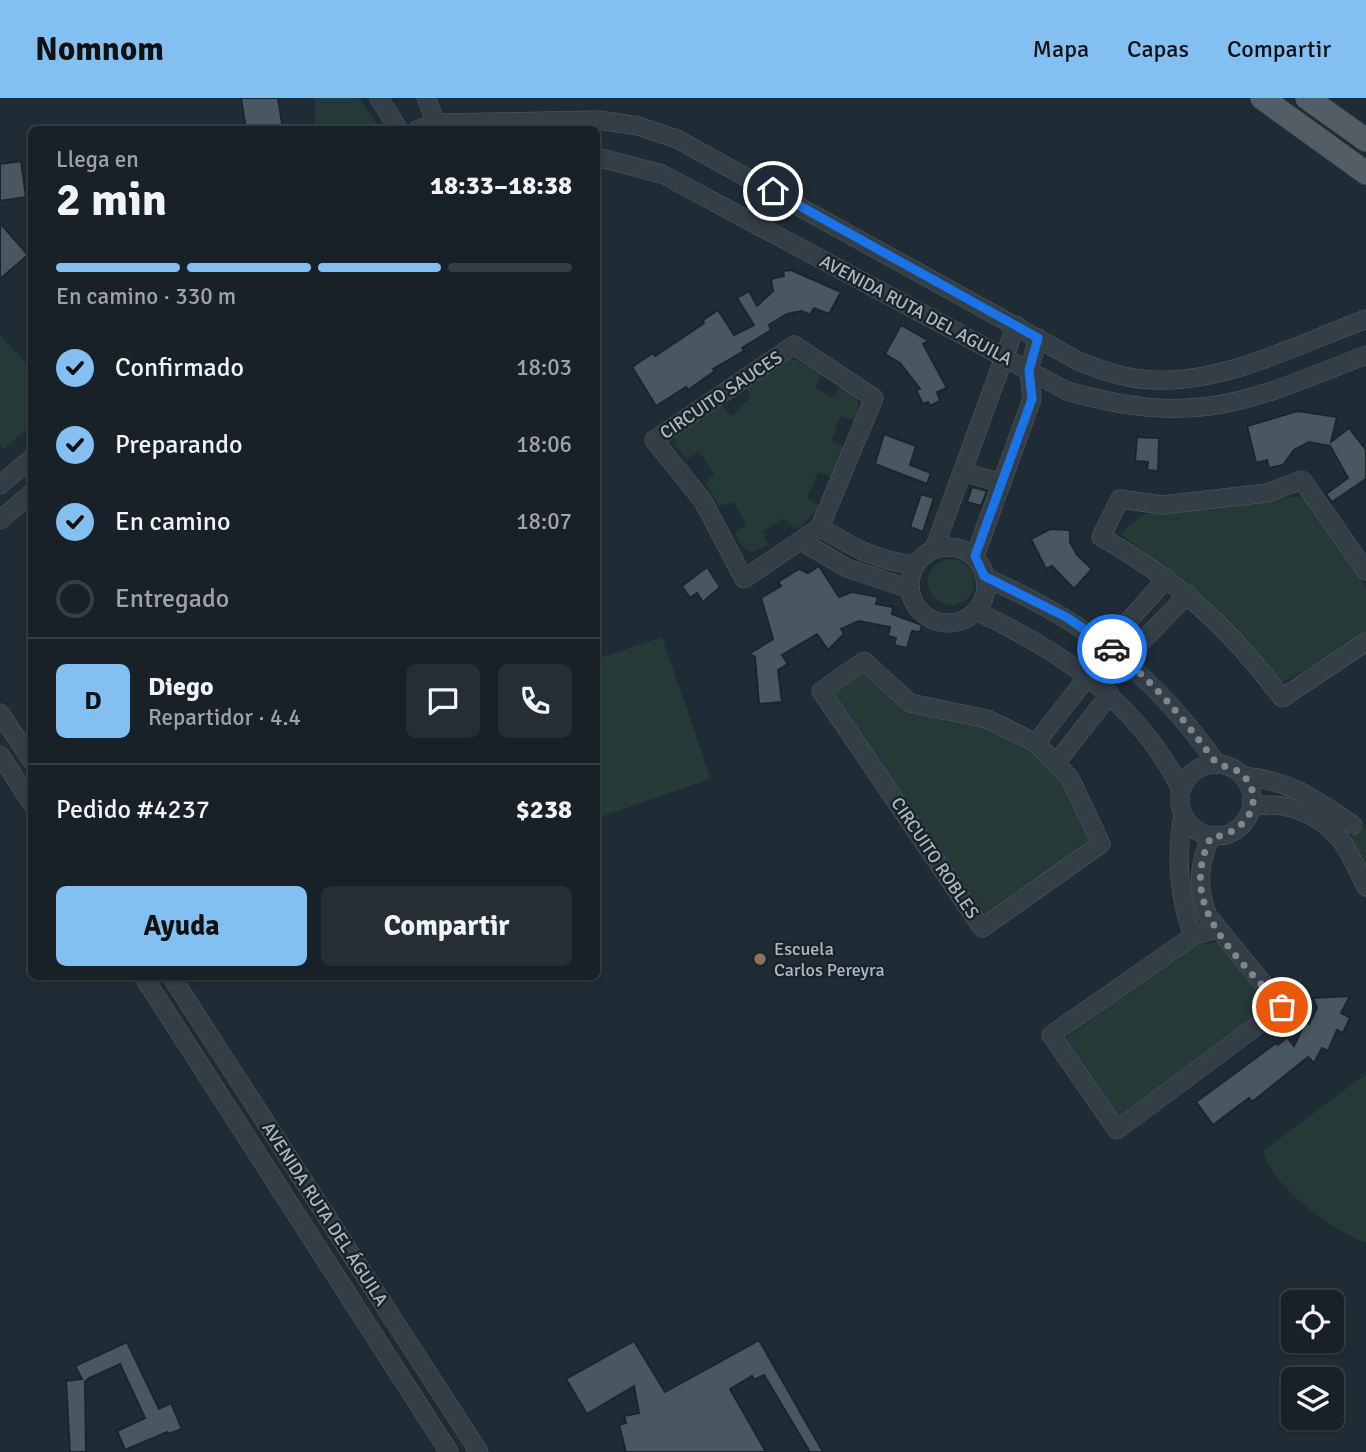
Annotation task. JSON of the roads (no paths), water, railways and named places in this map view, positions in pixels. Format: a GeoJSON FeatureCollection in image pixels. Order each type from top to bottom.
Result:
{"type":"FeatureCollection","features":[{"type":"Feature","properties":{"kind":"main road"},"geometry":{"type":"LineString","coordinates":[[1262,98],[1366,173]]}},
{"type":"Feature","properties":{"kind":"main road"},"geometry":{"type":"LineString","coordinates":[[1307,98],[1366,140]]}},
{"type":"Feature","properties":{"kind":"street"},"geometry":{"type":"LineString","coordinates":[[379,98],[397,126]]}},
{"type":"Feature","properties":{"kind":"street"},"geometry":{"type":"LineString","coordinates":[[426,98],[438,126]]}},
{"type":"Feature","properties":{"kind":"street","name":"AVENIDA RUTA DEL AGUILA"},"geometry":{"type":"LineString","coordinates":[[438,126],[599,120],[638,126],[677,139],[1080,362],[1117,375],[1153,380],[1187,379],[1229,370],[1366,319]]}},
{"type":"Feature","properties":{"kind":"street","name":"AVENIDA RUTA DEL AGUILA"},"geometry":{"type":"LineString","coordinates":[[600,158],[662,174],[1067,391],[1107,403],[1158,410],[1219,407],[1256,398],[1366,355]]}},
{"type":"Feature","properties":{"kind":"street"},"geometry":{"type":"LineString","coordinates":[[934,549],[959,549],[975,556],[984,576],[986,587],[976,611],[955,623],[930,619],[920,611],[910,589],[915,565],[934,549],[1016,325]]}},
{"type":"Feature","properties":{"kind":"street"},"geometry":{"type":"LineString","coordinates":[[975,556],[1032,399],[1029,370],[1038,338]]}},
{"type":"Feature","properties":{"kind":"street","name":"CIRCUITO SAUCES"},"geometry":{"type":"LineString","coordinates":[[794,345],[874,398],[820,527],[744,579],[703,501],[654,440],[794,345]]}},
{"type":"Feature","properties":{"kind":"street"},"geometry":{"type":"LineString","coordinates":[[1107,403],[1117,375]]}},
{"type":"Feature","properties":{"kind":"street"},"geometry":{"type":"LineString","coordinates":[[0,485],[28,462]]}},
{"type":"Feature","properties":{"kind":"street"},"geometry":{"type":"LineString","coordinates":[[963,472],[1000,483]]}},
{"type":"Feature","properties":{"kind":"street"},"geometry":{"type":"LineString","coordinates":[[1366,571],[1302,480],[1267,493],[1162,505],[1121,499],[1101,537],[1188,594],[1246,652],[1282,698],[1366,642]]}},
{"type":"Feature","properties":{"kind":"street"},"geometry":{"type":"LineString","coordinates":[[0,520],[28,496]]}},
{"type":"Feature","properties":{"kind":"street"},"geometry":{"type":"LineString","coordinates":[[820,527],[857,551],[893,563],[915,565]]}},
{"type":"Feature","properties":{"kind":"street"},"geometry":{"type":"LineString","coordinates":[[801,541],[847,568],[910,589]]}},
{"type":"Feature","properties":{"kind":"street"},"geometry":{"type":"LineString","coordinates":[[847,568],[857,551]]}},
{"type":"Feature","properties":{"kind":"street"},"geometry":{"type":"LineString","coordinates":[[984,576],[1058,612],[1125,659],[1190,725],[1217,764]]}},
{"type":"Feature","properties":{"kind":"street"},"geometry":{"type":"LineString","coordinates":[[1107,645],[1167,578]]}},
{"type":"Feature","properties":{"kind":"street"},"geometry":{"type":"LineString","coordinates":[[1125,659],[1188,594]]}},
{"type":"Feature","properties":{"kind":"street"},"geometry":{"type":"LineString","coordinates":[[976,611],[1029,637],[1088,676],[1135,719],[1161,753],[1181,789],[1183,814],[1178,871],[1193,936]]}},
{"type":"Feature","properties":{"kind":"street","name":"CIRCUITO ROBLES"},"geometry":{"type":"LineString","coordinates":[[864,661],[910,703],[987,719],[1036,743],[1056,763],[1070,778],[1101,844],[982,928],[821,691],[864,661]]}},
{"type":"Feature","properties":{"kind":"street"},"geometry":{"type":"LineString","coordinates":[[1036,743],[1088,676]]}},
{"type":"Feature","properties":{"kind":"street"},"geometry":{"type":"LineString","coordinates":[[1056,763],[1110,694]]}},
{"type":"Feature","properties":{"kind":"street"},"geometry":{"type":"LineString","coordinates":[[0,713],[28,755]]}},
{"type":"Feature","properties":{"kind":"street"},"geometry":{"type":"LineString","coordinates":[[0,755],[28,798]]}},
{"type":"Feature","properties":{"kind":"street"},"geometry":{"type":"LineString","coordinates":[[1181,789],[1195,770],[1217,764],[1227,765],[1244,776],[1284,783],[1296,798],[1339,838],[1366,887]]}},
{"type":"Feature","properties":{"kind":"street"},"geometry":{"type":"LineString","coordinates":[[1183,814],[1189,825],[1211,837],[1233,833],[1242,827],[1252,807],[1253,796],[1244,776]]}},
{"type":"Feature","properties":{"kind":"street"},"geometry":{"type":"LineString","coordinates":[[1252,807],[1296,798],[1360,820]]}},
{"type":"Feature","properties":{"kind":"street"},"geometry":{"type":"LineString","coordinates":[[1339,838],[1360,820]]}},
{"type":"Feature","properties":{"kind":"street"},"geometry":{"type":"LineString","coordinates":[[1211,837],[1199,874],[1202,903],[1215,929],[1282,1007],[1116,1130],[1051,1035],[1193,936],[1215,929]]}},
{"type":"Feature","properties":{"kind":"street"},"geometry":{"type":"LineString","coordinates":[[1178,871],[1199,874]]}},
{"type":"Feature","properties":{"kind":"street","name":"AVENIDA RUTA DEL ÁGUILA"},"geometry":{"type":"LineString","coordinates":[[146,980],[449,1452]]}},
{"type":"Feature","properties":{"kind":"street","name":"AVENIDA RUTA DEL ÁGUILA"},"geometry":{"type":"LineString","coordinates":[[175,980],[479,1452]]}},
{"type":"Feature","properties":{"kind":"street"},"geometry":{"type":"LineString","coordinates":[[259,1156],[279,1143]]}},
{"type":"Feature","properties":{"kind":"place","name":"Escuela Carlos Pereyra"},"geometry":{"type":"Point","coordinates":[760,959]}}]}
